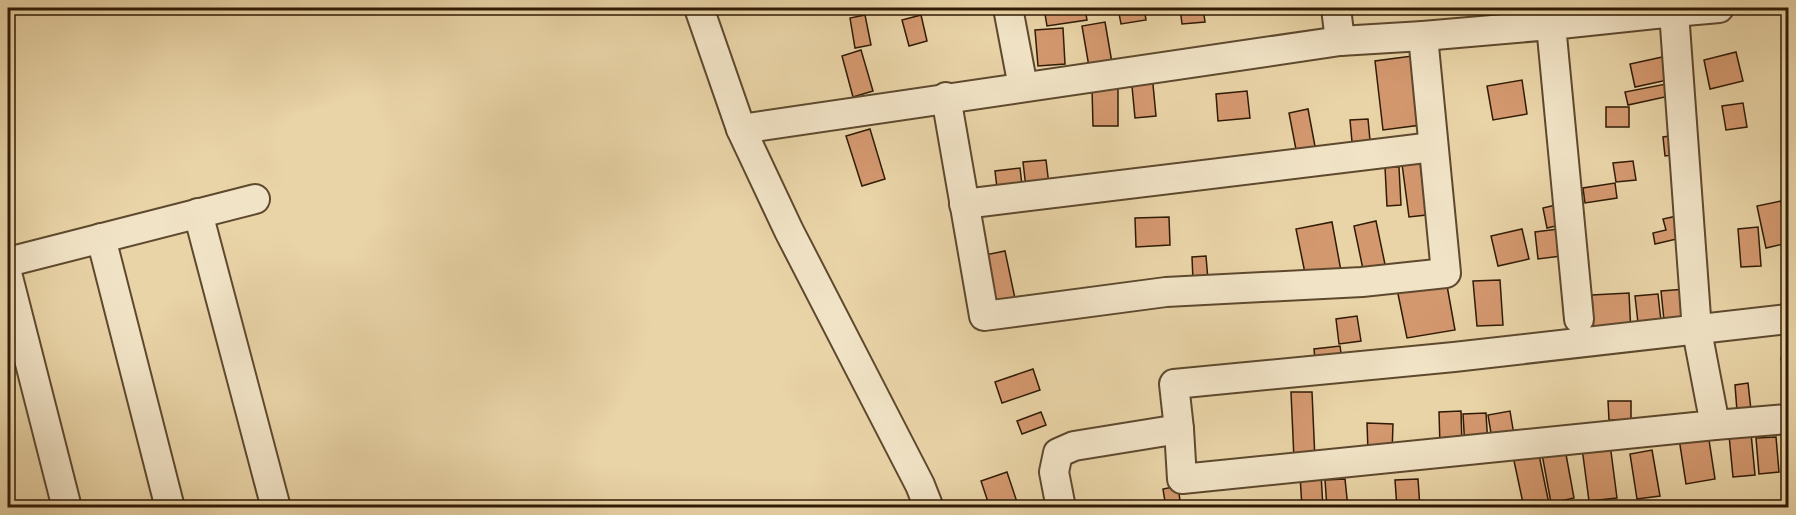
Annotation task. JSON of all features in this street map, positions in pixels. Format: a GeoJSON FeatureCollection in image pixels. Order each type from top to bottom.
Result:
{"type":"FeatureCollection","features":[{"type":"Feature","properties":{"kind":"street"},"geometry":{"type":"LineString","coordinates":[[699,8],[741,129],[789,231],[920,485],[929,507]]}},
{"type":"Feature","properties":{"kind":"street"},"geometry":{"type":"LineString","coordinates":[[1008,8],[1023,87]]}},
{"type":"Feature","properties":{"kind":"street"},"geometry":{"type":"LineString","coordinates":[[1336,8],[1340,41]]}},
{"type":"Feature","properties":{"kind":"street"},"geometry":{"type":"LineString","coordinates":[[741,129],[946,97],[1340,41],[1423,36],[1550,16],[1719,8]]}},
{"type":"Feature","properties":{"kind":"street"},"geometry":{"type":"LineString","coordinates":[[1673,10],[1697,331],[1715,425]]}},
{"type":"Feature","properties":{"kind":"street"},"geometry":{"type":"LineString","coordinates":[[1550,16],[1579,319]]}},
{"type":"Feature","properties":{"kind":"street"},"geometry":{"type":"LineString","coordinates":[[946,97],[984,316],[1166,292],[1362,282],[1446,273],[1423,36]]}},
{"type":"Feature","properties":{"kind":"street"},"geometry":{"type":"LineString","coordinates":[[964,204],[1433,147]]}},
{"type":"Feature","properties":{"kind":"street"},"geometry":{"type":"LineString","coordinates":[[8,262],[255,199]]}},
{"type":"Feature","properties":{"kind":"street"},"geometry":{"type":"LineString","coordinates":[[198,213],[276,507]]}},
{"type":"Feature","properties":{"kind":"street"},"geometry":{"type":"LineString","coordinates":[[101,238],[170,507]]}},
{"type":"Feature","properties":{"kind":"street"},"geometry":{"type":"LineString","coordinates":[[8,277],[67,507]]}},
{"type":"Feature","properties":{"kind":"street"},"geometry":{"type":"LineString","coordinates":[[1788,320],[1454,357],[1174,384],[1182,479],[1788,419]]}},
{"type":"Feature","properties":{"kind":"street"},"geometry":{"type":"LineString","coordinates":[[1061,507],[1054,472],[1058,453],[1074,446],[1179,429]]}},
{"type":"Feature","properties":{"kind":"building"},"geometry":{"type":"Polygon","coordinates":[[[1044,8],[1085,8],[1087,20],[1047,26],[1044,8]]]}},
{"type":"Feature","properties":{"kind":"building"},"geometry":{"type":"Polygon","coordinates":[[[1118,8],[1144,8],[1146,20],[1121,24],[1118,8]]]}},
{"type":"Feature","properties":{"kind":"building"},"geometry":{"type":"Polygon","coordinates":[[[1180,8],[1203,8],[1205,22],[1182,24],[1180,8]]]}},
{"type":"Feature","properties":{"kind":"building"},"geometry":{"type":"Polygon","coordinates":[[[865,15],[871,45],[855,48],[850,18],[865,15]]]}},
{"type":"Feature","properties":{"kind":"building"},"geometry":{"type":"Polygon","coordinates":[[[921,15],[927,41],[909,46],[902,20],[921,15]]]}},
{"type":"Feature","properties":{"kind":"building"},"geometry":{"type":"Polygon","coordinates":[[[1105,22],[1112,63],[1089,67],[1082,26],[1105,22]]]}},
{"type":"Feature","properties":{"kind":"building"},"geometry":{"type":"Polygon","coordinates":[[[1063,28],[1065,64],[1038,66],[1035,30],[1063,28]]]}},
{"type":"Feature","properties":{"kind":"building"},"geometry":{"type":"Polygon","coordinates":[[[861,50],[873,91],[853,97],[842,56],[861,50]]]}},
{"type":"Feature","properties":{"kind":"building"},"geometry":{"type":"Polygon","coordinates":[[[1736,52],[1743,81],[1710,89],[1704,60],[1736,52]]]}},
{"type":"Feature","properties":{"kind":"building"},"geometry":{"type":"Polygon","coordinates":[[[1412,56],[1421,125],[1383,130],[1375,61],[1412,56]]]}},
{"type":"Feature","properties":{"kind":"building"},"geometry":{"type":"Polygon","coordinates":[[[1667,56],[1672,79],[1635,87],[1630,64],[1667,56]]]}},
{"type":"Feature","properties":{"kind":"building"},"geometry":{"type":"Polygon","coordinates":[[[1152,74],[1156,116],[1135,118],[1131,76],[1152,74]]]}},
{"type":"Feature","properties":{"kind":"building"},"geometry":{"type":"Polygon","coordinates":[[[1522,80],[1527,114],[1493,120],[1487,86],[1522,80]]]}},
{"type":"Feature","properties":{"kind":"building"},"geometry":{"type":"Polygon","coordinates":[[[1671,83],[1674,95],[1628,105],[1625,92],[1671,83]]]}},
{"type":"Feature","properties":{"kind":"building"},"geometry":{"type":"Polygon","coordinates":[[[1092,88],[1118,88],[1118,126],[1093,126],[1092,88]]]}},
{"type":"Feature","properties":{"kind":"building"},"geometry":{"type":"Polygon","coordinates":[[[1247,91],[1250,118],[1218,121],[1216,94],[1247,91]]]}},
{"type":"Feature","properties":{"kind":"building"},"geometry":{"type":"Polygon","coordinates":[[[1743,103],[1747,127],[1726,130],[1722,106],[1743,103]]]}},
{"type":"Feature","properties":{"kind":"building"},"geometry":{"type":"Polygon","coordinates":[[[1606,107],[1629,107],[1629,127],[1606,127],[1606,107]]]}},
{"type":"Feature","properties":{"kind":"building"},"geometry":{"type":"Polygon","coordinates":[[[1308,109],[1317,157],[1298,160],[1289,113],[1308,109]]]}},
{"type":"Feature","properties":{"kind":"building"},"geometry":{"type":"Polygon","coordinates":[[[1368,119],[1371,151],[1353,153],[1350,120],[1368,119]]]}},
{"type":"Feature","properties":{"kind":"building"},"geometry":{"type":"Polygon","coordinates":[[[870,129],[885,179],[862,186],[846,136],[870,129]]]}},
{"type":"Feature","properties":{"kind":"building"},"geometry":{"type":"Polygon","coordinates":[[[1677,135],[1680,154],[1665,156],[1663,137],[1677,135]]]}},
{"type":"Feature","properties":{"kind":"building"},"geometry":{"type":"Polygon","coordinates":[[[1046,160],[1049,185],[1026,188],[1023,162],[1046,160]]]}},
{"type":"Feature","properties":{"kind":"building"},"geometry":{"type":"Polygon","coordinates":[[[1633,161],[1636,180],[1616,182],[1613,163],[1633,161]]]}},
{"type":"Feature","properties":{"kind":"building"},"geometry":{"type":"Polygon","coordinates":[[[1420,162],[1426,215],[1409,217],[1402,164],[1420,162]]]}},
{"type":"Feature","properties":{"kind":"building"},"geometry":{"type":"Polygon","coordinates":[[[1385,167],[1399,167],[1401,205],[1387,206],[1385,167]]]}},
{"type":"Feature","properties":{"kind":"building"},"geometry":{"type":"Polygon","coordinates":[[[1020,168],[1022,185],[997,188],[995,171],[1020,168]]]}},
{"type":"Feature","properties":{"kind":"building"},"geometry":{"type":"Polygon","coordinates":[[[1615,183],[1617,198],[1585,203],[1583,188],[1615,183]]]}},
{"type":"Feature","properties":{"kind":"building"},"geometry":{"type":"Polygon","coordinates":[[[1781,201],[1788,243],[1766,248],[1757,206],[1781,201]]]}},
{"type":"Feature","properties":{"kind":"building"},"geometry":{"type":"Polygon","coordinates":[[[1564,203],[1569,223],[1547,228],[1543,208],[1564,203]]]}},
{"type":"Feature","properties":{"kind":"building"},"geometry":{"type":"Polygon","coordinates":[[[1677,216],[1681,238],[1655,244],[1653,233],[1666,230],[1663,219],[1677,216]]]}},
{"type":"Feature","properties":{"kind":"building"},"geometry":{"type":"Polygon","coordinates":[[[1169,217],[1170,245],[1136,247],[1135,218],[1169,217]]]}},
{"type":"Feature","properties":{"kind":"building"},"geometry":{"type":"Polygon","coordinates":[[[1376,221],[1387,274],[1365,279],[1354,226],[1376,221]]]}},
{"type":"Feature","properties":{"kind":"building"},"geometry":{"type":"Polygon","coordinates":[[[1332,222],[1341,271],[1306,278],[1296,229],[1332,222]]]}},
{"type":"Feature","properties":{"kind":"building"},"geometry":{"type":"Polygon","coordinates":[[[1758,227],[1761,266],[1741,267],[1738,229],[1758,227]]]}},
{"type":"Feature","properties":{"kind":"building"},"geometry":{"type":"Polygon","coordinates":[[[1566,228],[1569,255],[1538,259],[1535,232],[1566,228]]]}},
{"type":"Feature","properties":{"kind":"building"},"geometry":{"type":"Polygon","coordinates":[[[1522,229],[1529,259],[1498,266],[1491,236],[1522,229]]]}},
{"type":"Feature","properties":{"kind":"building"},"geometry":{"type":"Polygon","coordinates":[[[1005,251],[1017,308],[997,312],[985,255],[1005,251]]]}},
{"type":"Feature","properties":{"kind":"building"},"geometry":{"type":"Polygon","coordinates":[[[1206,256],[1208,280],[1193,281],[1192,257],[1206,256]]]}},
{"type":"Feature","properties":{"kind":"building"},"geometry":{"type":"Polygon","coordinates":[[[1446,280],[1455,330],[1407,338],[1397,289],[1446,280]]]}},
{"type":"Feature","properties":{"kind":"building"},"geometry":{"type":"Polygon","coordinates":[[[1500,280],[1503,325],[1477,326],[1473,281],[1500,280]]]}},
{"type":"Feature","properties":{"kind":"building"},"geometry":{"type":"Polygon","coordinates":[[[1686,289],[1690,328],[1665,330],[1661,291],[1686,289]]]}},
{"type":"Feature","properties":{"kind":"building"},"geometry":{"type":"Polygon","coordinates":[[[1629,293],[1631,334],[1594,336],[1592,295],[1629,293]]]}},
{"type":"Feature","properties":{"kind":"building"},"geometry":{"type":"Polygon","coordinates":[[[1658,294],[1662,330],[1639,332],[1635,296],[1658,294]]]}},
{"type":"Feature","properties":{"kind":"building"},"geometry":{"type":"Polygon","coordinates":[[[1357,316],[1361,341],[1339,344],[1336,319],[1357,316]]]}},
{"type":"Feature","properties":{"kind":"building"},"geometry":{"type":"Polygon","coordinates":[[[1340,346],[1343,367],[1316,370],[1314,349],[1340,346]]]}},
{"type":"Feature","properties":{"kind":"building"},"geometry":{"type":"Polygon","coordinates":[[[1788,357],[1788,383],[1786,384],[1781,358],[1788,357]]]}},
{"type":"Feature","properties":{"kind":"building"},"geometry":{"type":"Polygon","coordinates":[[[1033,369],[1040,390],[1002,403],[995,382],[1033,369]]]}},
{"type":"Feature","properties":{"kind":"building"},"geometry":{"type":"Polygon","coordinates":[[[1748,383],[1751,410],[1737,411],[1735,385],[1748,383]]]}},
{"type":"Feature","properties":{"kind":"building"},"geometry":{"type":"Polygon","coordinates":[[[1291,392],[1312,392],[1315,460],[1294,460],[1291,392]]]}},
{"type":"Feature","properties":{"kind":"building"},"geometry":{"type":"Polygon","coordinates":[[[1608,401],[1631,401],[1631,420],[1609,420],[1608,401]]]}},
{"type":"Feature","properties":{"kind":"building"},"geometry":{"type":"Polygon","coordinates":[[[1461,411],[1462,445],[1440,446],[1439,412],[1461,411]]]}},
{"type":"Feature","properties":{"kind":"building"},"geometry":{"type":"Polygon","coordinates":[[[1510,411],[1515,441],[1493,445],[1488,415],[1510,411]]]}},
{"type":"Feature","properties":{"kind":"building"},"geometry":{"type":"Polygon","coordinates":[[[1041,412],[1046,425],[1022,434],[1017,421],[1041,412]]]}},
{"type":"Feature","properties":{"kind":"building"},"geometry":{"type":"Polygon","coordinates":[[[1486,413],[1488,446],[1465,448],[1463,414],[1486,413]]]}},
{"type":"Feature","properties":{"kind":"building"},"geometry":{"type":"Polygon","coordinates":[[[1367,423],[1393,424],[1392,453],[1368,451],[1367,423]]]}},
{"type":"Feature","properties":{"kind":"building"},"geometry":{"type":"Polygon","coordinates":[[[1707,427],[1715,479],[1686,484],[1678,432],[1707,427]]]}},
{"type":"Feature","properties":{"kind":"building"},"geometry":{"type":"Polygon","coordinates":[[[1751,433],[1755,475],[1733,477],[1729,435],[1751,433]]]}},
{"type":"Feature","properties":{"kind":"building"},"geometry":{"type":"Polygon","coordinates":[[[1776,437],[1779,472],[1759,474],[1756,438],[1776,437]]]}},
{"type":"Feature","properties":{"kind":"building"},"geometry":{"type":"Polygon","coordinates":[[[1610,444],[1617,498],[1589,501],[1582,448],[1610,444]]]}},
{"type":"Feature","properties":{"kind":"building"},"geometry":{"type":"Polygon","coordinates":[[[1565,449],[1574,498],[1551,503],[1542,454],[1565,449]]]}},
{"type":"Feature","properties":{"kind":"building"},"geometry":{"type":"Polygon","coordinates":[[[1538,450],[1549,504],[1524,508],[1513,456],[1538,450]]]}},
{"type":"Feature","properties":{"kind":"building"},"geometry":{"type":"Polygon","coordinates":[[[1652,450],[1660,496],[1637,499],[1630,454],[1652,450]]]}},
{"type":"Feature","properties":{"kind":"building"},"geometry":{"type":"Polygon","coordinates":[[[1007,472],[1018,505],[1010,508],[990,508],[981,481],[1007,472]]]}},
{"type":"Feature","properties":{"kind":"building"},"geometry":{"type":"Polygon","coordinates":[[[1321,474],[1323,508],[1302,508],[1300,475],[1321,474]]]}},
{"type":"Feature","properties":{"kind":"building"},"geometry":{"type":"Polygon","coordinates":[[[1345,479],[1348,508],[1327,508],[1325,480],[1345,479]]]}},
{"type":"Feature","properties":{"kind":"building"},"geometry":{"type":"Polygon","coordinates":[[[1418,479],[1420,508],[1397,508],[1395,480],[1418,479]]]}},
{"type":"Feature","properties":{"kind":"building"},"geometry":{"type":"Polygon","coordinates":[[[1178,486],[1181,508],[1166,508],[1163,489],[1178,486]]]}}]}
